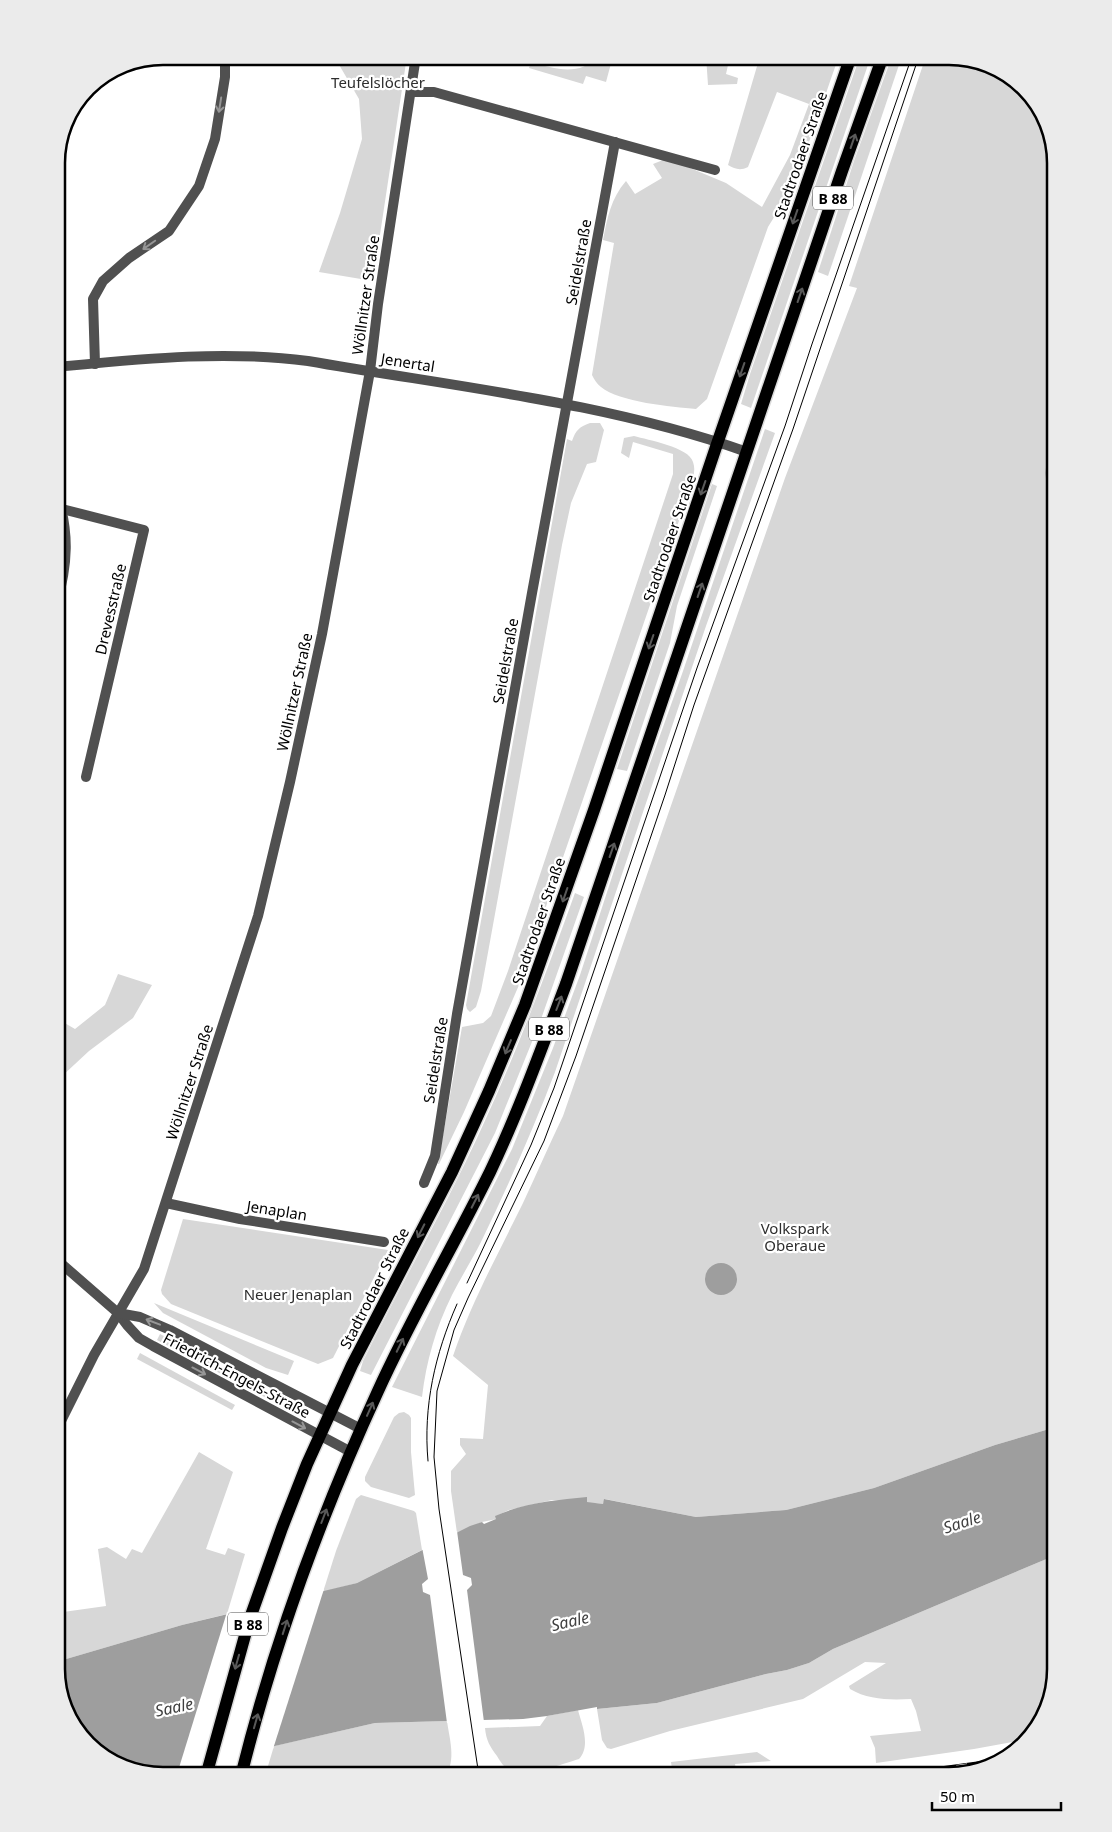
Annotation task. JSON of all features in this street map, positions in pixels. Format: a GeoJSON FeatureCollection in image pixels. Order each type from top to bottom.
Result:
{"type":"FeatureCollection","features":[{"type":"Feature","properties":{"kind":"main road","name":"Stadtrodaer Straße"},"geometry":{"type":"LineString","coordinates":[[208,1767],[249,1621],[307,1464],[356,1357],[452,1172],[525,1005],[598,800],[718,442],[848,65]]}},
{"type":"Feature","properties":{"kind":"main road","name":"B 88"},"geometry":{"type":"LineString","coordinates":[[243,1767],[270,1673],[307,1561],[351,1452],[409,1327],[490,1170],[528,1085],[576,956],[880,65]]}},
{"type":"Feature","properties":{"kind":"street"},"geometry":{"type":"LineString","coordinates":[[95,364],[93,299],[103,281],[130,258],[169,231],[199,186],[214,139],[225,77],[225,65]]}},
{"type":"Feature","properties":{"kind":"street","name":"Wöllnitzer Straße"},"geometry":{"type":"LineString","coordinates":[[65,1413],[94,1355],[144,1269],[258,916],[290,782],[322,634],[370,372],[378,304],[415,65]]}},
{"type":"Feature","properties":{"kind":"street"},"geometry":{"type":"LineString","coordinates":[[411,92],[434,92],[715,170]]}},
{"type":"Feature","properties":{"kind":"street","name":"Seidelstraße"},"geometry":{"type":"LineString","coordinates":[[424,1183],[435,1156],[457,1014],[615,142]]}},
{"type":"Feature","properties":{"kind":"street","name":"Jenertal"},"geometry":{"type":"LineString","coordinates":[[65,366],[143,359],[230,355],[270,356],[568,404],[628,416],[747,452]]}},
{"type":"Feature","properties":{"kind":"street","name":"Drevesstraße"},"geometry":{"type":"LineString","coordinates":[[65,510],[144,530],[86,777]]}},
{"type":"Feature","properties":{"kind":"street"},"geometry":{"type":"LineString","coordinates":[[65,522],[65,552]]}},
{"type":"Feature","properties":{"kind":"street","name":"Jenaplan"},"geometry":{"type":"LineString","coordinates":[[166,1203],[240,1219],[384,1242]]}},
{"type":"Feature","properties":{"kind":"street","name":"Friedrich-Engels-Straße"},"geometry":{"type":"LineString","coordinates":[[65,1267],[118,1313],[139,1338],[351,1452]]}},
{"type":"Feature","properties":{"kind":"street","name":"Friedrich-Engels-Straße"},"geometry":{"type":"LineString","coordinates":[[118,1313],[140,1317],[170,1330],[361,1429]]}},
{"type":"Feature","properties":{"kind":"green space","name":"Teufelslöcher"},"geometry":{"type":"Polygon","coordinates":[[[339,65],[406,65],[373,281],[319,272],[340,213],[362,139],[359,99],[339,65]]]}},
{"type":"Feature","properties":{"kind":"green space"},"geometry":{"type":"Polygon","coordinates":[[[530,65],[542,65],[566,70],[587,65],[611,65],[606,82],[586,76],[583,84],[529,68],[530,65]]]}},
{"type":"Feature","properties":{"kind":"green space"},"geometry":{"type":"Polygon","coordinates":[[[707,65],[728,65],[726,74],[738,78],[737,84],[708,85],[707,65]]]}},
{"type":"Feature","properties":{"kind":"green space"},"geometry":{"type":"Polygon","coordinates":[[[757,65],[836,65],[800,165],[768,227],[707,399],[696,409],[646,403],[609,392],[600,386],[592,375],[614,243],[603,240],[613,202],[621,188],[626,181],[635,194],[662,178],[653,164],[663,160],[683,165],[726,183],[762,207],[790,155],[809,104],[777,92],[748,167],[738,169],[728,165],[757,65]]]}},
{"type":"Feature","properties":{"kind":"green space"},"geometry":{"type":"Polygon","coordinates":[[[857,65],[868,65],[751,408],[741,404],[857,65]]]}},
{"type":"Feature","properties":{"kind":"green space"},"geometry":{"type":"Polygon","coordinates":[[[889,65],[899,65],[828,276],[818,272],[854,161],[889,65]]]}},
{"type":"Feature","properties":{"kind":"green space","name":"Volkspark Oberaue"},"geometry":{"type":"Polygon","coordinates":[[[923,65],[955,65],[980,70],[1014,89],[1023,98],[1040,126],[1044,138],[1047,163],[1047,1430],[995,1445],[874,1488],[786,1510],[696,1517],[605,1499],[603,1504],[552,1500],[509,1510],[496,1516],[497,1519],[482,1522],[457,1533],[451,1491],[451,1471],[466,1454],[460,1445],[460,1438],[483,1439],[488,1385],[453,1356],[476,1298],[563,1116],[785,478],[857,288],[849,286],[923,65]]]}},
{"type":"Feature","properties":{"kind":"green space"},"geometry":{"type":"Polygon","coordinates":[[[590,423],[600,423],[604,430],[596,462],[587,464],[571,503],[481,991],[476,1007],[470,1012],[466,1005],[567,439],[572,441],[578,429],[590,423]]]}},
{"type":"Feature","properties":{"kind":"green space"},"geometry":{"type":"Polygon","coordinates":[[[765,429],[775,433],[706,626],[547,1094],[501,1200],[441,1320],[429,1358],[422,1397],[392,1387],[512,1149],[553,1048],[580,975],[639,794],[765,429]]]}},
{"type":"Feature","properties":{"kind":"green space"},"geometry":{"type":"Polygon","coordinates":[[[634,436],[676,448],[690,457],[694,468],[691,486],[519,985],[464,1112],[438,1164],[462,1027],[483,1023],[491,1016],[508,971],[673,474],[673,454],[633,442],[629,458],[621,453],[624,438],[634,436]]]}},
{"type":"Feature","properties":{"kind":"green space"},"geometry":{"type":"Polygon","coordinates":[[[712,484],[717,486],[677,606],[670,643],[627,771],[617,769],[712,484]]]}},
{"type":"Feature","properties":{"kind":"green space"},"geometry":{"type":"Polygon","coordinates":[[[575,893],[584,897],[540,1022],[495,1133],[371,1375],[360,1371],[378,1331],[455,1185],[483,1125],[532,1010],[575,893]]]}},
{"type":"Feature","properties":{"kind":"green space"},"geometry":{"type":"Polygon","coordinates":[[[118,974],[152,985],[133,1018],[89,1051],[65,1073],[65,1023],[75,1029],[105,1005],[118,974]]]}},
{"type":"Feature","properties":{"kind":"green space","name":"Neuer Jenaplan"},"geometry":{"type":"Polygon","coordinates":[[[183,1219],[388,1250],[333,1358],[318,1364],[171,1304],[162,1294],[161,1290],[183,1219]]]}},
{"type":"Feature","properties":{"kind":"green space"},"geometry":{"type":"Polygon","coordinates":[[[154,1303],[294,1361],[288,1375],[266,1368],[163,1313],[154,1303]]]}},
{"type":"Feature","properties":{"kind":"green space"},"geometry":{"type":"Polygon","coordinates":[[[160,1334],[277,1396],[274,1402],[157,1340],[160,1334]]]}},
{"type":"Feature","properties":{"kind":"green space"},"geometry":{"type":"Polygon","coordinates":[[[140,1353],[235,1405],[232,1410],[137,1359],[140,1353]]]}},
{"type":"Feature","properties":{"kind":"green space"},"geometry":{"type":"Polygon","coordinates":[[[404,1412],[411,1418],[411,1452],[415,1495],[409,1498],[371,1487],[365,1481],[365,1477],[394,1417],[404,1412]]]}},
{"type":"Feature","properties":{"kind":"green space"},"geometry":{"type":"Polygon","coordinates":[[[199,1452],[233,1472],[206,1549],[225,1555],[228,1548],[245,1554],[227,1614],[182,1625],[65,1659],[65,1612],[106,1606],[98,1549],[107,1547],[126,1559],[132,1549],[142,1553],[199,1452]]]}},
{"type":"Feature","properties":{"kind":"green space"},"geometry":{"type":"Polygon","coordinates":[[[361,1495],[414,1511],[416,1513],[422,1550],[357,1583],[323,1592],[356,1499],[361,1495]]]}},
{"type":"Feature","properties":{"kind":"green space"},"geometry":{"type":"Polygon","coordinates":[[[1047,1559],[1047,1669],[1045,1688],[1037,1712],[1023,1734],[1015,1742],[876,1763],[875,1748],[870,1736],[921,1731],[911,1699],[872,1697],[850,1689],[849,1686],[886,1663],[865,1662],[803,1699],[670,1731],[611,1749],[607,1748],[602,1740],[597,1709],[657,1703],[787,1670],[809,1663],[833,1649],[1047,1559]]]}},
{"type":"Feature","properties":{"kind":"green space"},"geometry":{"type":"Polygon","coordinates":[[[578,1710],[585,1742],[583,1754],[579,1759],[551,1767],[504,1766],[487,1740],[485,1728],[540,1726],[547,1716],[578,1710]]]}},
{"type":"Feature","properties":{"kind":"green space"},"geometry":{"type":"Polygon","coordinates":[[[447,1721],[451,1756],[450,1767],[268,1767],[274,1746],[375,1723],[447,1721]]]}},
{"type":"Feature","properties":{"kind":"green space"},"geometry":{"type":"Polygon","coordinates":[[[757,1752],[771,1761],[735,1764],[736,1767],[672,1767],[671,1762],[757,1752]]]}},
{"type":"Feature","properties":{"kind":"water"},"geometry":{"type":"Polygon","coordinates":[[[721,1263],[727,1264],[732,1268],[736,1273],[736,1285],[732,1290],[727,1294],[721,1295],[715,1294],[710,1290],[706,1285],[705,1279],[706,1273],[710,1268],[715,1264],[721,1263]]]}},
{"type":"Feature","properties":{"kind":"water","name":"Saale"},"geometry":{"type":"Polygon","coordinates":[[[1047,1430],[1047,1559],[833,1649],[809,1663],[787,1670],[657,1703],[597,1709],[597,1707],[523,1719],[375,1723],[183,1767],[144,1765],[120,1757],[98,1743],[89,1734],[75,1712],[68,1694],[65,1659],[182,1625],[357,1583],[470,1526],[482,1522],[484,1524],[496,1519],[495,1516],[517,1508],[587,1497],[587,1502],[603,1504],[604,1499],[696,1517],[786,1510],[874,1488],[995,1445],[1047,1430]]]}},
{"type":"Feature","properties":{"kind":"pier"},"geometry":{"type":"Polygon","coordinates":[[[457,1531],[463,1575],[471,1578],[472,1585],[467,1590],[484,1722],[447,1723],[430,1595],[423,1592],[422,1584],[428,1579],[422,1547],[457,1531]]]}},
{"type":"Feature","properties":{"kind":"pier"},"geometry":{"type":"Polygon","coordinates":[[[324,1589],[273,1749],[195,1767],[179,1767],[227,1612],[324,1589]]]}},
{"type":"Feature","properties":{"kind":"tram line"},"geometry":{"type":"LineString","coordinates":[[467,1283],[531,1145],[554,1088],[697,668],[785,426],[909,65]]}},
{"type":"Feature","properties":{"kind":"tram line"},"geometry":{"type":"LineString","coordinates":[[478,1767],[439,1509],[434,1457],[437,1391],[454,1330],[544,1141],[576,1056],[694,705],[793,429],[916,65]]}},
{"type":"Feature","properties":{"kind":"tram line"},"geometry":{"type":"LineString","coordinates":[[428,1461],[427,1420],[432,1381],[442,1342],[457,1304]]}}]}
